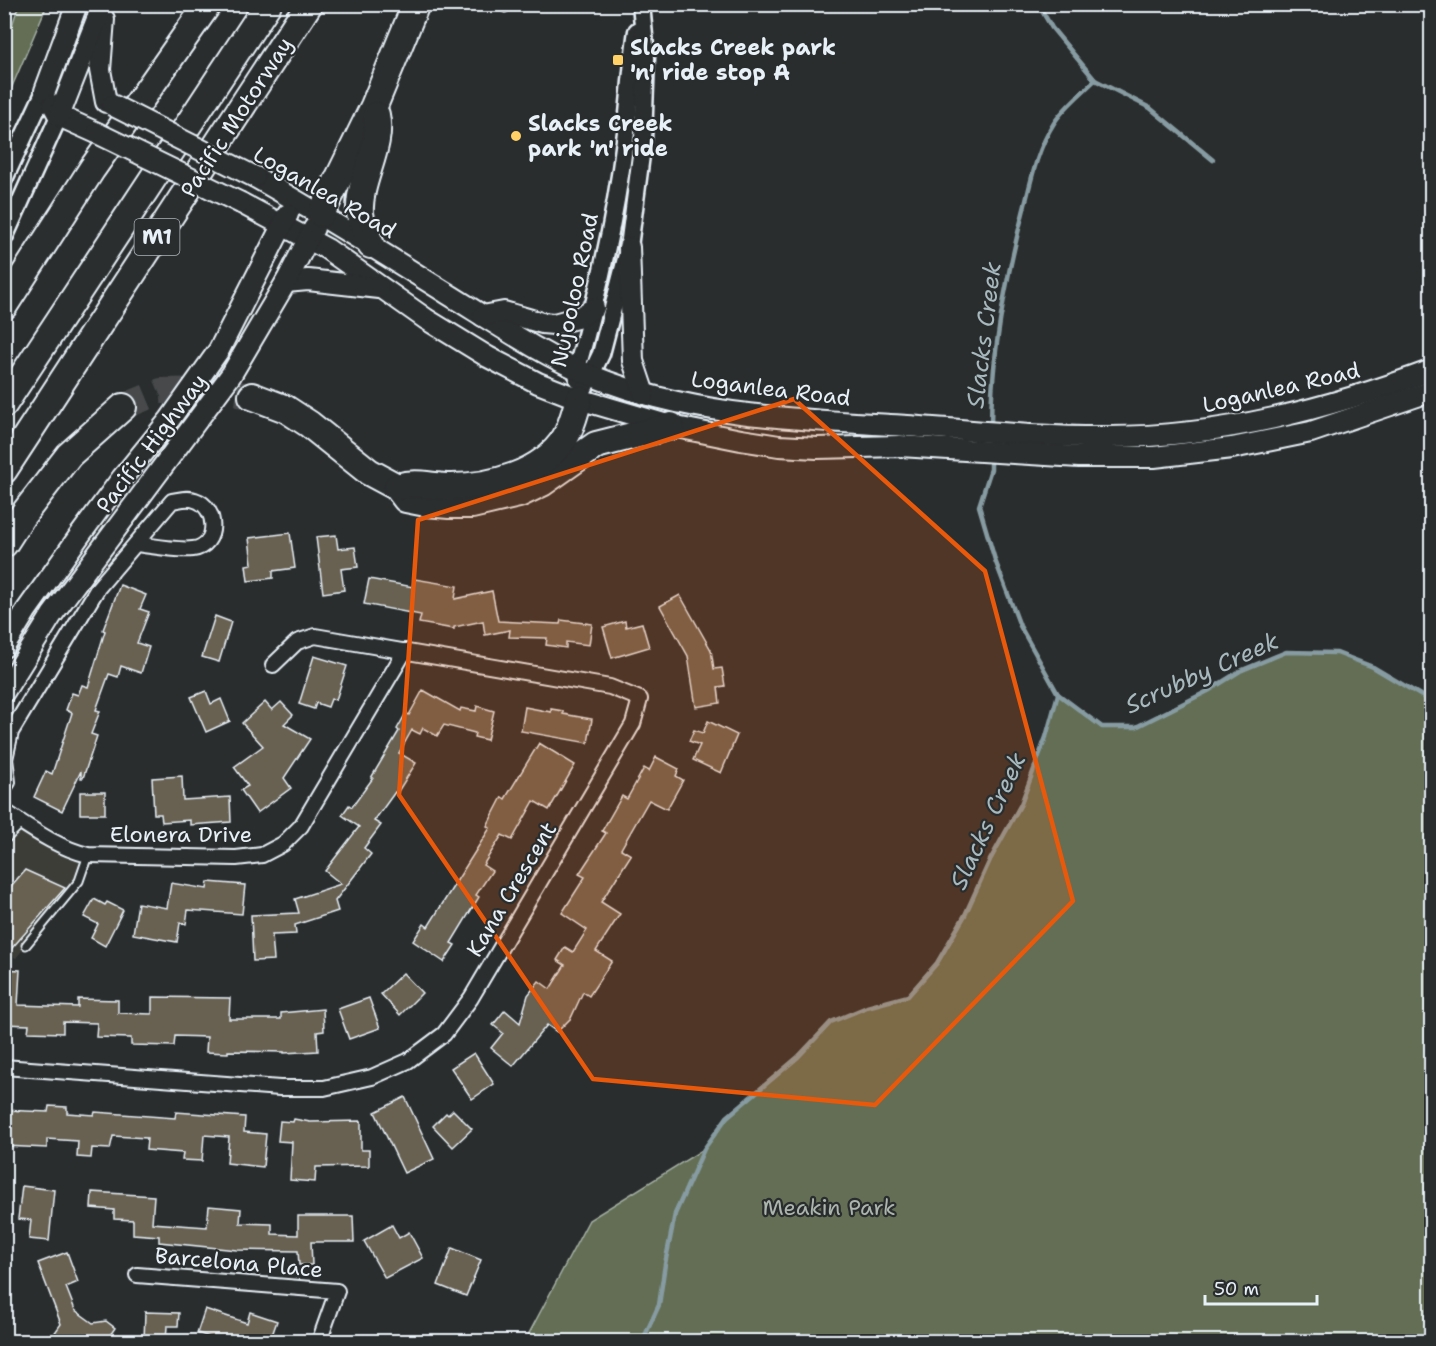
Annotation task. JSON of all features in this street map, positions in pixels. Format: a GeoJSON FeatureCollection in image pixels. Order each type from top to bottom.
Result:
{"type":"FeatureCollection","features":[{"type":"Feature","properties":{"kind":"highway"},"geometry":{"type":"LineString","coordinates":[[4,306],[92,169],[207,4]]}},
{"type":"Feature","properties":{"kind":"highway","name":"Pacific Motorway"},"geometry":{"type":"LineString","coordinates":[[4,404],[268,4]]}},
{"type":"Feature","properties":{"kind":"highway","name":"Pacific Motorway"},"geometry":{"type":"LineString","coordinates":[[4,470],[309,4]]}},
{"type":"Feature","properties":{"kind":"highway"},"geometry":{"type":"LineString","coordinates":[[321,214],[377,98],[416,4]]}},
{"type":"Feature","properties":{"kind":"highway"},"geometry":{"type":"LineString","coordinates":[[370,244],[360,211],[363,189],[379,126],[377,98]]}},
{"type":"Feature","properties":{"kind":"highway"},"geometry":{"type":"LineString","coordinates":[[252,396],[286,408],[309,423],[369,472],[397,487],[406,499],[426,503],[472,505],[519,494],[542,483],[596,445],[671,426]]}},
{"type":"Feature","properties":{"kind":"highway"},"geometry":{"type":"LineString","coordinates":[[397,487],[410,483],[434,486],[471,486],[513,477],[531,468],[556,449],[566,436],[579,399]]}},
{"type":"Feature","properties":{"kind":"highway"},"geometry":{"type":"LineString","coordinates":[[4,544],[22,516],[69,455],[123,408]]}},
{"type":"Feature","properties":{"kind":"main road"},"geometry":{"type":"LineString","coordinates":[[59,116],[45,91],[77,4]]}},
{"type":"Feature","properties":{"kind":"main road"},"geometry":{"type":"LineString","coordinates":[[59,116],[104,4]]}},
{"type":"Feature","properties":{"kind":"main road"},"geometry":{"type":"LineString","coordinates":[[104,4],[100,70],[109,103]]}},
{"type":"Feature","properties":{"kind":"main road"},"geometry":{"type":"LineString","coordinates":[[45,91],[71,87]]}},
{"type":"Feature","properties":{"kind":"main road","name":"Loganlea Road"},"geometry":{"type":"LineString","coordinates":[[71,87],[109,103],[255,177],[321,214],[483,316],[584,372],[644,394],[722,412],[792,419],[1079,436],[1157,435],[1234,427],[1309,410],[1387,387],[1431,370]]}},
{"type":"Feature","properties":{"kind":"main road","name":"Loganlea Road"},"geometry":{"type":"LineString","coordinates":[[59,116],[241,203],[327,249],[426,319],[488,357],[538,383],[579,399],[671,426],[779,446],[817,448],[900,446],[1079,457],[1154,457],[1232,448],[1311,432],[1431,391]]}},
{"type":"Feature","properties":{"kind":"main road","name":"Pacific Highway"},"geometry":{"type":"LineString","coordinates":[[4,647],[26,611],[80,535],[170,419],[219,350],[296,200]]}},
{"type":"Feature","properties":{"kind":"main road","name":"Pacific Highway"},"geometry":{"type":"LineString","coordinates":[[4,692],[52,615],[231,375],[286,282],[321,214]]}},
{"type":"Feature","properties":{"kind":"main road"},"geometry":{"type":"LineString","coordinates":[[629,247],[633,361],[644,394]]}},
{"type":"Feature","properties":{"kind":"main road"},"geometry":{"type":"LineString","coordinates":[[286,282],[308,280],[382,288]]}},
{"type":"Feature","properties":{"kind":"main road"},"geometry":{"type":"LineString","coordinates":[[483,316],[504,312],[542,323],[554,324],[580,317],[594,308]]}},
{"type":"Feature","properties":{"kind":"street","name":"Nujooloo Road"},"geometry":{"type":"LineString","coordinates":[[584,372],[601,354],[629,247],[643,140],[646,57],[641,7]]}},
{"type":"Feature","properties":{"kind":"street","name":"Nujooloo Road"},"geometry":{"type":"LineString","coordinates":[[579,399],[594,308],[612,229],[626,138],[633,59],[641,7]]}},
{"type":"Feature","properties":{"kind":"street"},"geometry":{"type":"LineString","coordinates":[[4,178],[45,91]]}},
{"type":"Feature","properties":{"kind":"street"},"geometry":{"type":"LineString","coordinates":[[4,238],[59,116]]}},
{"type":"Feature","properties":{"kind":"street"},"geometry":{"type":"LineString","coordinates":[[4,788],[8,782],[5,759],[11,732],[98,588],[172,501],[195,500],[205,505],[211,515],[213,526],[211,536],[195,549],[137,544]]}},
{"type":"Feature","properties":{"kind":"street","name":"Kana Crescent"},"geometry":{"type":"LineString","coordinates":[[4,1067],[280,1088],[324,1088],[372,1077],[408,1062],[444,1034],[471,998],[633,724],[640,699],[610,687],[315,636],[297,642],[273,665]]}},
{"type":"Feature","properties":{"kind":"street","name":"Elonera Drive"},"geometry":{"type":"LineString","coordinates":[[4,811],[51,842],[71,851],[88,855],[237,858],[262,855],[283,844],[301,826],[405,651]]}},
{"type":"Feature","properties":{"kind":"street"},"geometry":{"type":"LineString","coordinates":[[4,836],[19,820]]}},
{"type":"Feature","properties":{"kind":"street","name":"Barcelona Place"},"geometry":{"type":"LineString","coordinates":[[137,1275],[337,1291],[319,1341]]}},
{"type":"Feature","properties":{"kind":"lane"},"geometry":{"type":"LineString","coordinates":[[26,945],[79,881],[88,855]]}},
{"type":"Feature","properties":{"kind":"highlighted area"},"geometry":{"type":"Polygon","coordinates":[[[794,399],[985,571],[1073,901],[875,1105],[593,1079],[399,795],[418,520],[794,399]]]}},
{"type":"Feature","properties":{"kind":"shaded area"},"geometry":{"type":"Polygon","coordinates":[[[4,820],[45,847],[74,858],[95,862],[16,958],[5,952],[4,820]]]}},
{"type":"Feature","properties":{"kind":"green space"},"geometry":{"type":"Polygon","coordinates":[[[19,4],[47,5],[5,103],[5,47],[19,4]]]}},
{"type":"Feature","properties":{"kind":"green space","name":"Meakin Park"},"geometry":{"type":"Polygon","coordinates":[[[1286,652],[1337,653],[1373,667],[1431,702],[1431,1341],[525,1341],[589,1220],[704,1149],[727,1117],[798,1057],[831,1022],[867,1007],[908,996],[937,963],[965,915],[990,860],[1021,804],[1046,737],[1058,694],[1101,727],[1136,727],[1208,691],[1240,671],[1286,652]]]}},
{"type":"Feature","properties":{"kind":"building"},"geometry":{"type":"Polygon","coordinates":[[[290,533],[295,568],[273,571],[273,578],[248,581],[246,565],[252,564],[249,538],[290,533]]]}},
{"type":"Feature","properties":{"kind":"building"},"geometry":{"type":"Polygon","coordinates":[[[336,535],[338,549],[355,547],[358,567],[341,569],[344,590],[323,593],[316,537],[336,535]]]}},
{"type":"Feature","properties":{"kind":"building"},"geometry":{"type":"Polygon","coordinates":[[[369,579],[413,587],[415,579],[457,586],[455,599],[492,591],[498,621],[560,624],[561,620],[592,624],[589,645],[566,642],[566,648],[546,645],[547,638],[509,637],[510,630],[485,635],[483,621],[454,627],[454,629],[419,623],[421,615],[364,604],[369,579]]]}},
{"type":"Feature","properties":{"kind":"building"},"geometry":{"type":"Polygon","coordinates":[[[120,585],[146,595],[140,609],[149,612],[137,643],[149,647],[141,673],[121,666],[118,677],[109,674],[96,710],[100,711],[91,734],[97,736],[83,778],[81,778],[81,771],[62,811],[34,797],[46,771],[52,774],[72,713],[66,710],[72,693],[78,695],[82,685],[88,687],[105,631],[103,630],[120,585]]]}},
{"type":"Feature","properties":{"kind":"building"},"geometry":{"type":"Polygon","coordinates":[[[680,595],[711,650],[714,669],[722,668],[725,686],[718,687],[720,703],[696,707],[688,656],[660,606],[680,595]]]}},
{"type":"Feature","properties":{"kind":"building"},"geometry":{"type":"Polygon","coordinates":[[[215,616],[231,622],[219,662],[202,657],[215,616]]]}},
{"type":"Feature","properties":{"kind":"building"},"geometry":{"type":"Polygon","coordinates":[[[625,621],[626,627],[642,623],[649,647],[612,658],[603,627],[625,621]]]}},
{"type":"Feature","properties":{"kind":"building"},"geometry":{"type":"Polygon","coordinates":[[[314,656],[347,666],[336,700],[331,699],[328,707],[316,703],[314,709],[299,704],[314,656]]]}},
{"type":"Feature","properties":{"kind":"building"},"geometry":{"type":"Polygon","coordinates":[[[423,690],[460,711],[461,708],[476,711],[477,706],[494,711],[487,740],[474,737],[475,733],[444,725],[437,736],[423,728],[420,734],[412,730],[399,753],[416,763],[397,793],[395,792],[374,821],[381,825],[364,848],[371,854],[335,901],[338,911],[295,925],[296,934],[272,935],[274,960],[253,961],[251,915],[299,913],[295,899],[341,884],[325,871],[359,827],[342,815],[349,805],[352,807],[373,778],[371,778],[399,731],[397,729],[406,713],[409,715],[423,690]]]}},
{"type":"Feature","properties":{"kind":"building"},"geometry":{"type":"Polygon","coordinates":[[[206,691],[211,704],[221,699],[230,721],[206,732],[191,697],[206,691]]]}},
{"type":"Feature","properties":{"kind":"building"},"geometry":{"type":"Polygon","coordinates":[[[265,702],[272,710],[281,702],[293,715],[284,724],[310,739],[284,778],[291,788],[257,813],[241,790],[248,786],[234,767],[263,746],[242,723],[265,702]]]}},
{"type":"Feature","properties":{"kind":"building"},"geometry":{"type":"Polygon","coordinates":[[[525,707],[551,712],[551,709],[563,711],[563,714],[592,719],[588,743],[521,731],[525,707]]]}},
{"type":"Feature","properties":{"kind":"building"},"geometry":{"type":"Polygon","coordinates":[[[708,721],[737,735],[721,773],[693,760],[700,745],[689,741],[694,730],[703,733],[708,721]]]}},
{"type":"Feature","properties":{"kind":"building"},"geometry":{"type":"Polygon","coordinates":[[[539,743],[575,765],[549,810],[534,801],[512,840],[502,835],[483,865],[492,871],[476,895],[479,897],[451,943],[455,945],[444,962],[413,941],[424,924],[428,927],[490,828],[487,826],[502,797],[505,799],[539,743]]]}},
{"type":"Feature","properties":{"kind":"building"},"geometry":{"type":"Polygon","coordinates":[[[656,757],[679,769],[676,776],[683,780],[667,809],[649,800],[621,849],[631,855],[601,902],[620,914],[596,951],[612,961],[589,996],[583,992],[571,1018],[557,1032],[547,1025],[513,1066],[491,1048],[503,1033],[493,1025],[505,1010],[520,1023],[528,995],[539,981],[550,989],[565,965],[557,960],[565,947],[573,952],[587,930],[562,913],[585,877],[579,874],[606,833],[602,831],[622,796],[627,799],[644,768],[649,771],[656,757]]]}},
{"type":"Feature","properties":{"kind":"building"},"geometry":{"type":"Polygon","coordinates":[[[182,776],[183,800],[230,797],[231,822],[190,825],[190,820],[162,822],[161,814],[154,814],[152,778],[182,776]]]}},
{"type":"Feature","properties":{"kind":"building"},"geometry":{"type":"Polygon","coordinates":[[[80,792],[105,792],[105,814],[80,814],[80,792]]]}},
{"type":"Feature","properties":{"kind":"building"},"geometry":{"type":"Polygon","coordinates":[[[25,870],[65,888],[4,957],[4,894],[25,870]]]}},
{"type":"Feature","properties":{"kind":"building"},"geometry":{"type":"Polygon","coordinates":[[[208,882],[245,885],[242,914],[188,910],[186,924],[180,923],[177,942],[133,934],[138,903],[167,908],[171,883],[207,889],[208,882]]]}},
{"type":"Feature","properties":{"kind":"building"},"geometry":{"type":"Polygon","coordinates":[[[94,899],[105,905],[107,902],[123,910],[105,946],[91,938],[98,924],[84,917],[94,899]]]}},
{"type":"Feature","properties":{"kind":"building"},"geometry":{"type":"Polygon","coordinates":[[[4,969],[20,970],[18,1005],[78,1007],[78,999],[118,1000],[118,1013],[152,1014],[152,997],[230,998],[229,1019],[281,1019],[281,1013],[323,1009],[324,1031],[317,1032],[318,1051],[284,1053],[206,1052],[207,1037],[175,1036],[174,1046],[131,1045],[131,1038],[96,1037],[97,1023],[63,1022],[63,1033],[28,1032],[29,1025],[4,1024],[4,969]]]}},
{"type":"Feature","properties":{"kind":"building"},"geometry":{"type":"Polygon","coordinates":[[[403,973],[422,993],[400,1015],[381,994],[403,973]]]}},
{"type":"Feature","properties":{"kind":"building"},"geometry":{"type":"Polygon","coordinates":[[[369,998],[380,1028],[349,1039],[338,1009],[369,998]]]}},
{"type":"Feature","properties":{"kind":"building"},"geometry":{"type":"Polygon","coordinates":[[[474,1053],[494,1084],[472,1099],[451,1068],[474,1053]]]}},
{"type":"Feature","properties":{"kind":"building"},"geometry":{"type":"Polygon","coordinates":[[[405,1097],[434,1159],[404,1173],[375,1112],[405,1097]]]}},
{"type":"Feature","properties":{"kind":"building"},"geometry":{"type":"Polygon","coordinates":[[[49,1106],[67,1107],[67,1113],[94,1115],[95,1112],[175,1118],[176,1112],[245,1117],[244,1132],[266,1134],[263,1167],[227,1163],[229,1137],[204,1135],[202,1161],[182,1160],[183,1153],[146,1150],[147,1138],[113,1136],[110,1149],[92,1148],[91,1158],[77,1157],[78,1141],[47,1139],[47,1148],[4,1146],[4,1110],[48,1112],[49,1106]]]}},
{"type":"Feature","properties":{"kind":"building"},"geometry":{"type":"Polygon","coordinates":[[[453,1110],[472,1129],[453,1147],[433,1126],[446,1113],[448,1115],[453,1110]]]}},
{"type":"Feature","properties":{"kind":"building"},"geometry":{"type":"Polygon","coordinates":[[[294,1119],[310,1122],[361,1121],[361,1150],[369,1150],[369,1166],[316,1167],[315,1182],[290,1180],[292,1142],[278,1141],[280,1121],[293,1122],[294,1119]]]}},
{"type":"Feature","properties":{"kind":"building"},"geometry":{"type":"Polygon","coordinates":[[[22,1186],[54,1190],[49,1241],[29,1239],[31,1220],[18,1219],[22,1186]]]}},
{"type":"Feature","properties":{"kind":"building"},"geometry":{"type":"Polygon","coordinates":[[[92,1192],[154,1196],[152,1223],[207,1227],[209,1206],[241,1209],[240,1223],[272,1224],[272,1234],[298,1235],[298,1216],[353,1216],[354,1242],[311,1242],[312,1265],[299,1265],[298,1251],[237,1250],[159,1242],[159,1236],[133,1234],[133,1220],[114,1219],[114,1210],[91,1208],[92,1192]]]}},
{"type":"Feature","properties":{"kind":"building"},"geometry":{"type":"Polygon","coordinates":[[[392,1225],[399,1238],[409,1232],[423,1258],[385,1278],[364,1241],[392,1225]]]}},
{"type":"Feature","properties":{"kind":"building"},"geometry":{"type":"Polygon","coordinates":[[[452,1248],[481,1260],[466,1296],[438,1285],[452,1248]]]}},
{"type":"Feature","properties":{"kind":"building"},"geometry":{"type":"Polygon","coordinates":[[[67,1252],[78,1282],[66,1287],[75,1310],[93,1323],[106,1321],[115,1328],[106,1341],[49,1341],[61,1324],[38,1263],[67,1252]]]}},
{"type":"Feature","properties":{"kind":"building"},"geometry":{"type":"Polygon","coordinates":[[[205,1309],[247,1323],[250,1312],[277,1321],[270,1341],[222,1341],[197,1333],[205,1309]]]}},
{"type":"Feature","properties":{"kind":"building"},"geometry":{"type":"Polygon","coordinates":[[[145,1312],[179,1313],[178,1326],[167,1326],[166,1341],[144,1341],[145,1312]]]}},
{"type":"Feature","properties":{"kind":"waterway","name":"Slacks Creek"},"geometry":{"type":"LineString","coordinates":[[1038,4],[1052,28],[1095,80],[1150,108],[1213,160]]}},
{"type":"Feature","properties":{"kind":"waterway","name":"Slacks Creek"},"geometry":{"type":"LineString","coordinates":[[991,427],[994,371],[1001,315],[1036,162],[1048,133],[1058,117],[1095,80]]}},
{"type":"Feature","properties":{"kind":"waterway","name":"Scrubby Creek"},"geometry":{"type":"LineString","coordinates":[[991,456],[991,469],[979,506],[995,560],[1020,626],[1058,694],[1102,727],[1136,727],[1208,691],[1240,671],[1286,652],[1337,653],[1373,667],[1432,702]]}},
{"type":"Feature","properties":{"kind":"waterway","name":"Slacks Creek"},"geometry":{"type":"LineString","coordinates":[[642,1342],[659,1305],[675,1214],[704,1149],[727,1117],[798,1057],[831,1022],[867,1007],[908,996],[937,963],[965,915],[990,860],[1021,804],[1046,737],[1058,694]]}},
{"type":"Feature","properties":{"kind":"tunnel"},"geometry":{"type":"LineString","coordinates":[[123,407],[161,391],[206,390],[252,396]]}},
{"type":"Feature","properties":{"kind":"place","name":"Slacks Creek park 'n' ride stop A"},"geometry":{"type":"Point","coordinates":[618,60]}},
{"type":"Feature","properties":{"kind":"place","name":"Slacks Creek park 'n' ride"},"geometry":{"type":"Point","coordinates":[516,136]}}]}
